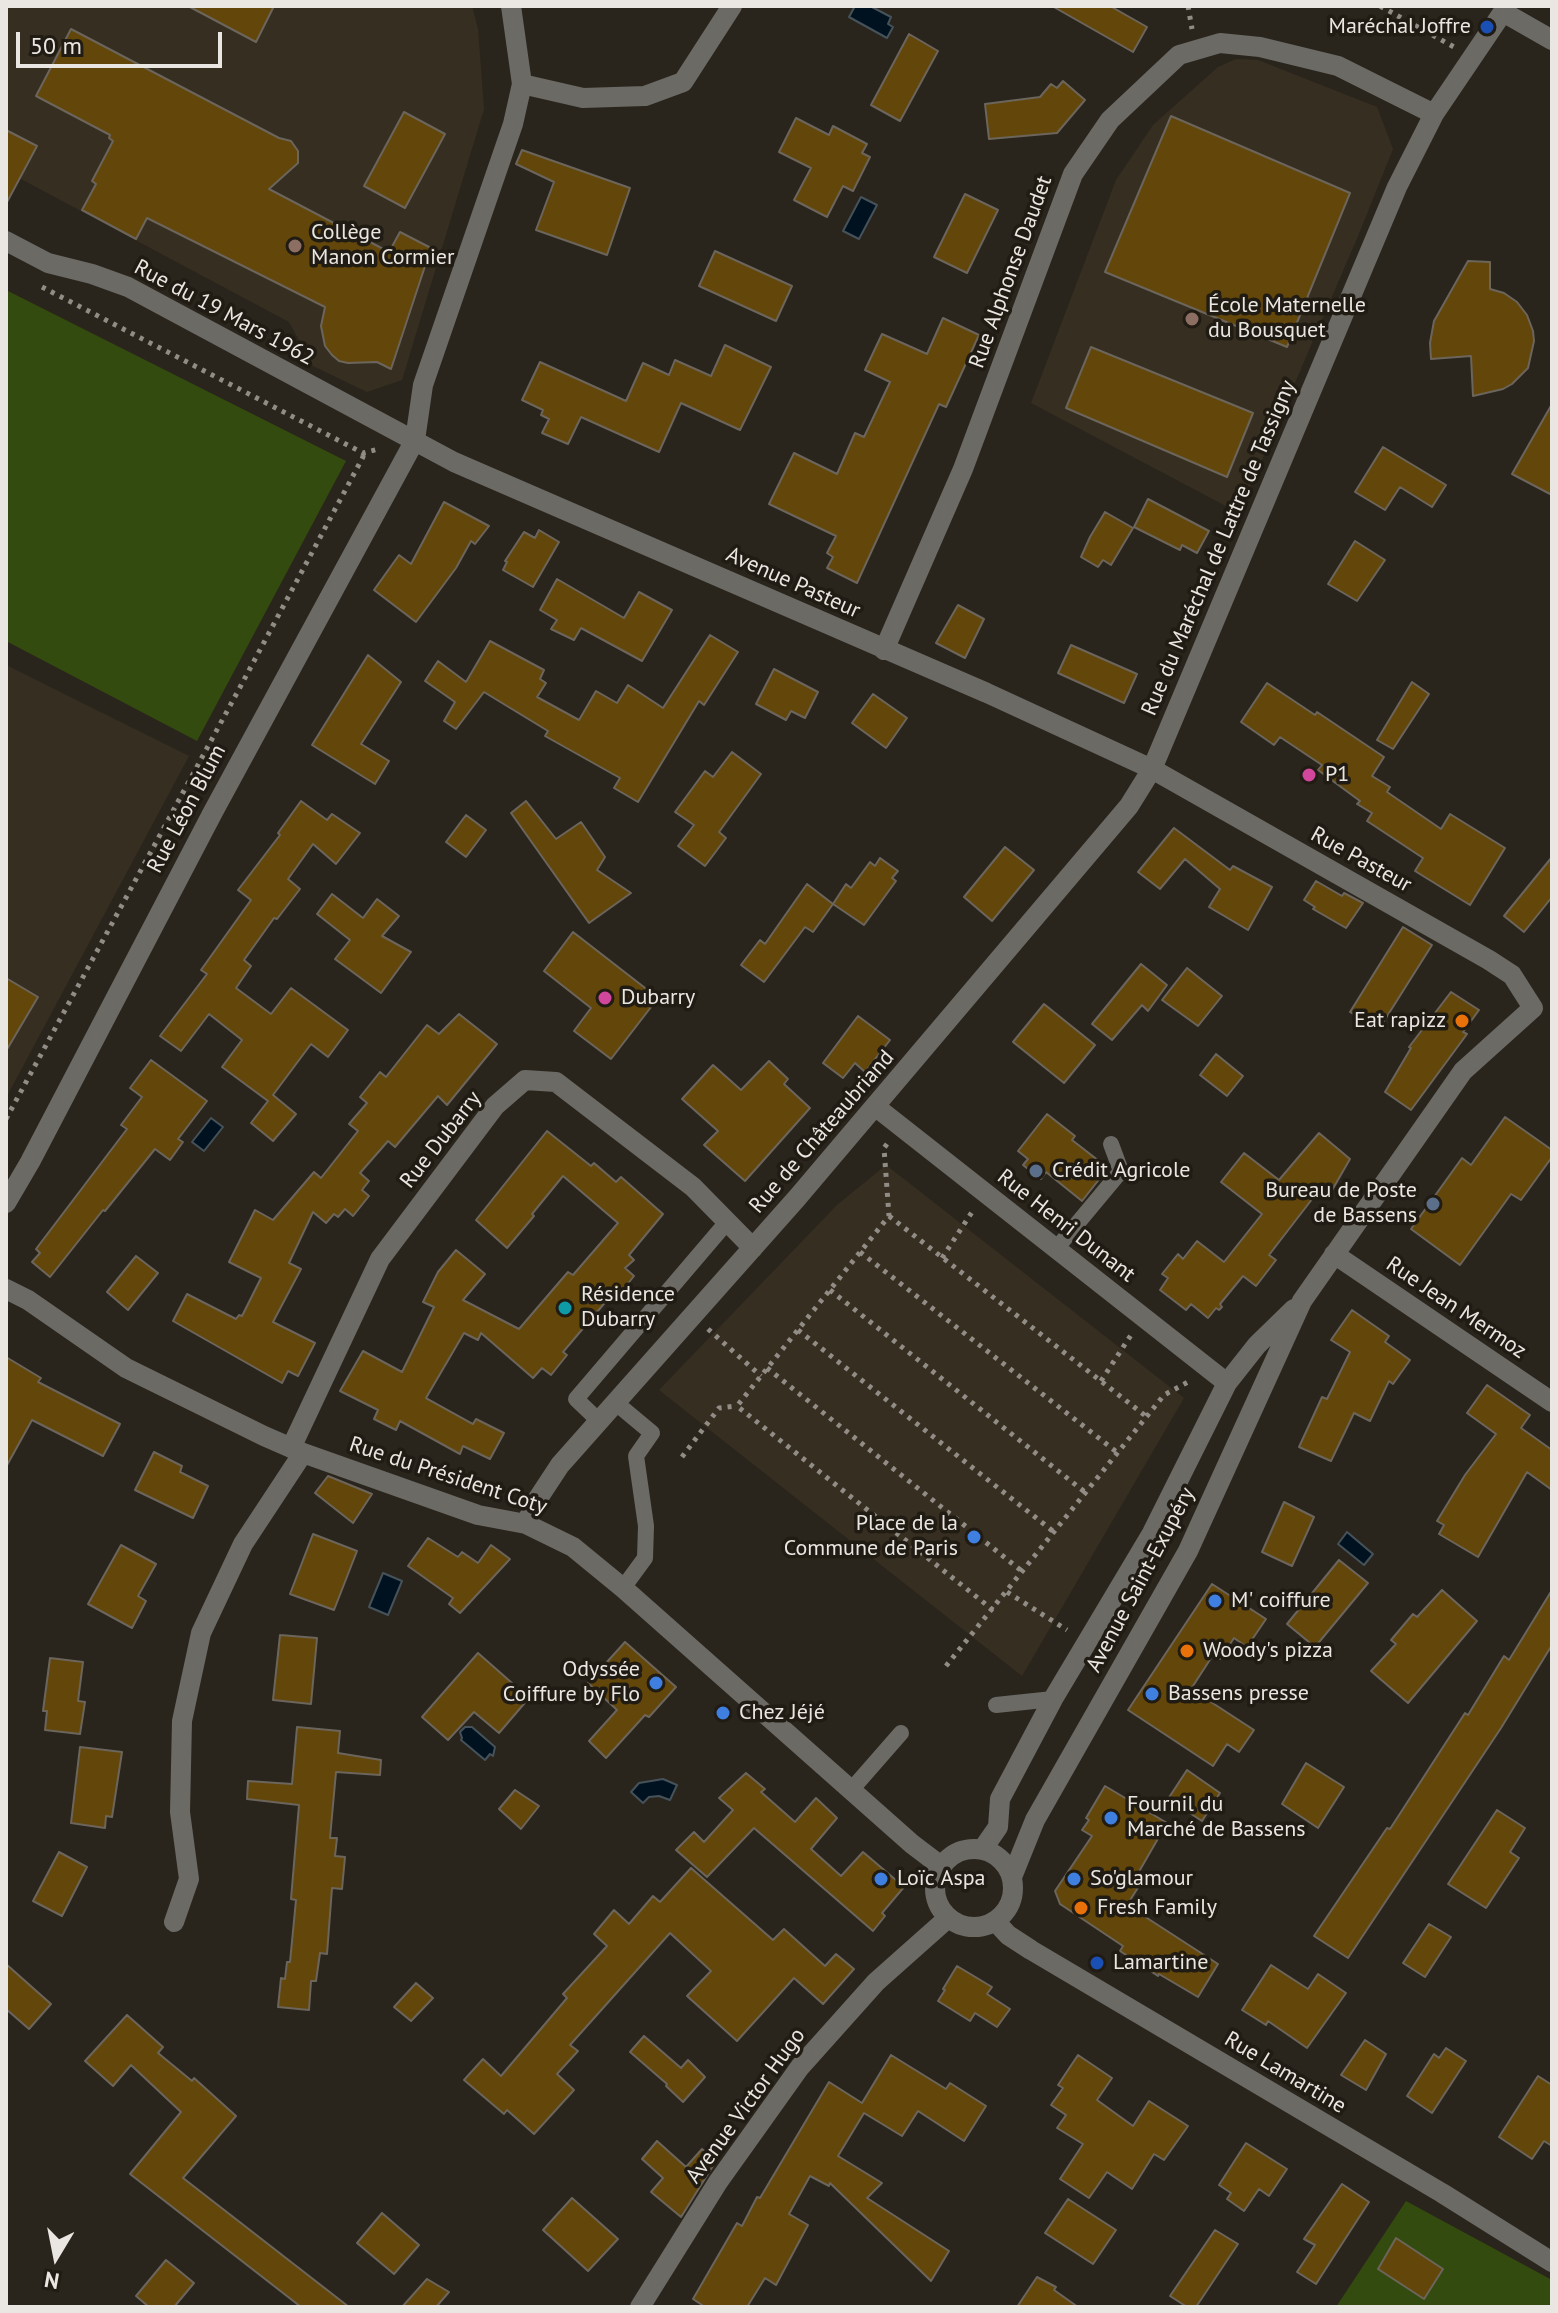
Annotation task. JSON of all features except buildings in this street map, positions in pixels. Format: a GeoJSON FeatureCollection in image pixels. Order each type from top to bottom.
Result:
{"type":"FeatureCollection","features":[{"type":"Feature","properties":{"kind":"street"},"geometry":{"type":"LineString","coordinates":[[415,440],[423,385],[513,124],[522,84],[511,6]]}},
{"type":"Feature","properties":{"kind":"street"},"geometry":{"type":"LineString","coordinates":[[522,84],[583,98],[645,96],[658,92],[683,82],[732,6]]}},
{"type":"Feature","properties":{"kind":"street"},"geometry":{"type":"LineString","coordinates":[[1505,9],[1552,40]]}},
{"type":"Feature","properties":{"kind":"street","name":"Rue du Maréchal de Lattre de Tassigny"},"geometry":{"type":"LineString","coordinates":[[1152,769],[1397,187],[1434,114],[1505,9]]}},
{"type":"Feature","properties":{"kind":"street","name":"Rue Alphonse Daudet"},"geometry":{"type":"LineString","coordinates":[[884,650],[963,469],[1073,174],[1110,120],[1179,55],[1220,43],[1260,47],[1338,66],[1434,114]]}},
{"type":"Feature","properties":{"kind":"street","name":"Rue du 19 Mars 1962"},"geometry":{"type":"LineString","coordinates":[[6,241],[48,263],[128,287],[415,440]]}},
{"type":"Feature","properties":{"kind":"street","name":"Avenue Pasteur"},"geometry":{"type":"LineString","coordinates":[[415,440],[454,462],[987,693],[1152,769]]}},
{"type":"Feature","properties":{"kind":"street","name":"Rue Léon Blum"},"geometry":{"type":"LineString","coordinates":[[6,1203],[220,798],[415,440]]}},
{"type":"Feature","properties":{"kind":"street","name":"Rue Pasteur"},"geometry":{"type":"LineString","coordinates":[[1152,769],[1489,960],[1512,975],[1542,1009]]}},
{"type":"Feature","properties":{"kind":"street","name":"Rue de Châteaubriand"},"geometry":{"type":"LineString","coordinates":[[526,1524],[535,1503],[560,1465],[876,1107],[1129,806],[1152,769]]}},
{"type":"Feature","properties":{"kind":"street","name":"Avenue Saint-Exupéry"},"geometry":{"type":"LineString","coordinates":[[1012,1877],[1035,1820],[1188,1551],[1302,1301],[1463,1071],[1542,1009]]}},
{"type":"Feature","properties":{"kind":"street","name":"Rue Dubarry"},"geometry":{"type":"LineString","coordinates":[[174,1922],[189,1879],[180,1812],[182,1721],[201,1633],[243,1544],[297,1450],[380,1259],[495,1106],[525,1080],[556,1082],[693,1187],[753,1248]]}},
{"type":"Feature","properties":{"kind":"street","name":"Rue Henri Dunant"},"geometry":{"type":"LineString","coordinates":[[876,1107],[1219,1376]]}},
{"type":"Feature","properties":{"kind":"street","name":"Rue Jean Mermoz"},"geometry":{"type":"LineString","coordinates":[[1334,1254],[1552,1402]]}},
{"type":"Feature","properties":{"kind":"street","name":"Rue du Président Coty"},"geometry":{"type":"LineString","coordinates":[[6,1289],[28,1300],[126,1368],[297,1450],[478,1515],[526,1524],[573,1547],[941,1866]]}},
{"type":"Feature","properties":{"kind":"street","name":"Avenue Saint-Exupéry"},"geometry":{"type":"LineString","coordinates":[[982,1850],[998,1827],[1000,1799],[1053,1699],[1152,1533],[1219,1376],[1257,1345],[1302,1301]]}},
{"type":"Feature","properties":{"kind":"street"},"geometry":{"type":"LineString","coordinates":[[982,1850],[1000,1859],[1012,1877],[1014,1889],[1004,1915],[996,1922],[969,1928],[948,1918],[935,1895],[941,1866],[964,1851],[982,1850]]}},
{"type":"Feature","properties":{"kind":"street","name":"Avenue Victor Hugo"},"geometry":{"type":"LineString","coordinates":[[640,2307],[718,2182],[800,2067],[876,1982],[948,1918]]}},
{"type":"Feature","properties":{"kind":"street","name":"Rue Lamartine"},"geometry":{"type":"LineString","coordinates":[[996,1922],[1008,1935],[1031,1950],[1442,2193],[1552,2262]]}},
{"type":"Feature","properties":{"kind":"lane"},"geometry":{"type":"LineString","coordinates":[[1056,1249],[1121,1171],[1111,1144]]}},
{"type":"Feature","properties":{"kind":"lane"},"geometry":{"type":"LineString","coordinates":[[599,1421],[576,1399],[727,1222]]}},
{"type":"Feature","properties":{"kind":"lane"},"geometry":{"type":"LineString","coordinates":[[616,1403],[652,1433],[636,1456],[646,1526],[645,1558],[623,1588]]}},
{"type":"Feature","properties":{"kind":"lane"},"geometry":{"type":"LineString","coordinates":[[996,1705],[1053,1699]]}},
{"type":"Feature","properties":{"kind":"lane"},"geometry":{"type":"LineString","coordinates":[[852,1789],[901,1733]]}},
{"type":"Feature","properties":{"kind":"path"},"geometry":{"type":"LineString","coordinates":[[1380,6],[1472,58]]}},
{"type":"Feature","properties":{"kind":"path"},"geometry":{"type":"LineString","coordinates":[[33,283],[363,453],[415,440]]}},
{"type":"Feature","properties":{"kind":"path"},"geometry":{"type":"LineString","coordinates":[[6,1119],[363,453]]}},
{"type":"Feature","properties":{"kind":"path"},"geometry":{"type":"LineString","coordinates":[[737,1406],[889,1216],[884,1148],[901,1127]]}},
{"type":"Feature","properties":{"kind":"path"},"geometry":{"type":"LineString","coordinates":[[942,1258],[984,1193]]}},
{"type":"Feature","properties":{"kind":"path"},"geometry":{"type":"LineString","coordinates":[[889,1216],[1147,1417]]}},
{"type":"Feature","properties":{"kind":"path"},"geometry":{"type":"LineString","coordinates":[[860,1252],[1118,1453]]}},
{"type":"Feature","properties":{"kind":"path"},"geometry":{"type":"LineString","coordinates":[[830,1290],[1086,1493]]}},
{"type":"Feature","properties":{"kind":"path"},"geometry":{"type":"LineString","coordinates":[[693,1316],[761,1376]]}},
{"type":"Feature","properties":{"kind":"path"},"geometry":{"type":"LineString","coordinates":[[1101,1381],[1143,1317]]}},
{"type":"Feature","properties":{"kind":"path"},"geometry":{"type":"LineString","coordinates":[[798,1330],[1054,1532]]}},
{"type":"Feature","properties":{"kind":"path"},"geometry":{"type":"LineString","coordinates":[[767,1368],[1023,1572]]}},
{"type":"Feature","properties":{"kind":"path"},"geometry":{"type":"LineString","coordinates":[[946,1666],[1164,1395],[1219,1376]]}},
{"type":"Feature","properties":{"kind":"path"},"geometry":{"type":"LineString","coordinates":[[682,1457],[719,1408],[737,1406],[993,1610]]}},
{"type":"Feature","properties":{"kind":"path"},"geometry":{"type":"LineString","coordinates":[[1007,1592],[1087,1643]]}},
{"type":"Feature","properties":{"kind":"shaded area","name":"Collège Manon Cormier"},"geometry":{"type":"Polygon","coordinates":[[[6,6],[472,6],[478,29],[484,109],[402,380],[367,392],[313,366],[289,322],[6,171],[6,6]]]}},
{"type":"Feature","properties":{"kind":"shaded area","name":"École Maternelle du Bousquet"},"geometry":{"type":"Polygon","coordinates":[[[1236,59],[1258,60],[1377,107],[1393,149],[1239,513],[1031,403],[1116,180],[1153,125],[1218,67],[1236,59]]]}},
{"type":"Feature","properties":{"kind":"shaded area"},"geometry":{"type":"Polygon","coordinates":[[[6,665],[189,756],[6,1098],[6,665]]]}},
{"type":"Feature","properties":{"kind":"shaded area","name":"Place de la Commune de Paris"},"geometry":{"type":"Polygon","coordinates":[[[886,1165],[1184,1398],[1022,1676],[659,1390],[837,1205],[886,1165]]]}},
{"type":"Feature","properties":{"kind":"green space"},"geometry":{"type":"Polygon","coordinates":[[[6,290],[346,461],[197,741],[6,641],[6,290]]]}},
{"type":"Feature","properties":{"kind":"green space"},"geometry":{"type":"Polygon","coordinates":[[[1406,2201],[1552,2280],[1552,2307],[1336,2307],[1406,2201]]]}},
{"type":"Feature","properties":{"kind":"water"},"geometry":{"type":"Polygon","coordinates":[[[855,6],[870,6],[891,17],[888,24],[893,27],[887,38],[849,17],[855,6]]]}},
{"type":"Feature","properties":{"kind":"water"},"geometry":{"type":"Polygon","coordinates":[[[861,197],[877,205],[859,239],[843,231],[861,197]]]}},
{"type":"Feature","properties":{"kind":"water"},"geometry":{"type":"Polygon","coordinates":[[[211,1118],[223,1127],[204,1151],[192,1142],[211,1118]]]}},
{"type":"Feature","properties":{"kind":"water"},"geometry":{"type":"Polygon","coordinates":[[[1347,1532],[1373,1554],[1364,1565],[1338,1544],[1347,1532]]]}},
{"type":"Feature","properties":{"kind":"water"},"geometry":{"type":"Polygon","coordinates":[[[383,1573],[402,1581],[388,1615],[369,1607],[383,1573]]]}},
{"type":"Feature","properties":{"kind":"water"},"geometry":{"type":"Polygon","coordinates":[[[465,1727],[472,1727],[495,1747],[493,1756],[490,1754],[485,1760],[461,1740],[460,1732],[465,1727]]]}},
{"type":"Feature","properties":{"kind":"water"},"geometry":{"type":"Polygon","coordinates":[[[663,1779],[677,1785],[670,1800],[659,1796],[649,1797],[643,1803],[631,1792],[639,1783],[663,1779]]]}},
{"type":"Feature","properties":{"kind":"place","name":"Maréchal Joffre"},"geometry":{"type":"Point","coordinates":[1487,27]}},
{"type":"Feature","properties":{"kind":"place","name":"Collège Manon Cormier"},"geometry":{"type":"Point","coordinates":[295,246]}},
{"type":"Feature","properties":{"kind":"place","name":"École Maternelle du Bousquet"},"geometry":{"type":"Point","coordinates":[1192,319]}},
{"type":"Feature","properties":{"kind":"place","name":"P1"},"geometry":{"type":"Point","coordinates":[1309,775]}},
{"type":"Feature","properties":{"kind":"place","name":"Dubarry"},"geometry":{"type":"Point","coordinates":[605,998]}},
{"type":"Feature","properties":{"kind":"place","name":"Eat rapizz"},"geometry":{"type":"Point","coordinates":[1462,1021]}},
{"type":"Feature","properties":{"kind":"place","name":"Crédit Agricole"},"geometry":{"type":"Point","coordinates":[1036,1171]}},
{"type":"Feature","properties":{"kind":"place","name":"Bureau de Poste de Bassens"},"geometry":{"type":"Point","coordinates":[1433,1204]}},
{"type":"Feature","properties":{"kind":"place","name":"Résidence Dubarry"},"geometry":{"type":"Point","coordinates":[565,1308]}},
{"type":"Feature","properties":{"kind":"place","name":"Place de la Commune de Paris"},"geometry":{"type":"Point","coordinates":[974,1537]}},
{"type":"Feature","properties":{"kind":"place","name":"M' coiffure"},"geometry":{"type":"Point","coordinates":[1215,1601]}},
{"type":"Feature","properties":{"kind":"place","name":"Woody's pizza"},"geometry":{"type":"Point","coordinates":[1187,1651]}},
{"type":"Feature","properties":{"kind":"place","name":"Odyssée Coiffure by Flo"},"geometry":{"type":"Point","coordinates":[656,1683]}},
{"type":"Feature","properties":{"kind":"place","name":"Bassens presse"},"geometry":{"type":"Point","coordinates":[1152,1694]}},
{"type":"Feature","properties":{"kind":"place","name":"Chez Jéjé"},"geometry":{"type":"Point","coordinates":[723,1713]}},
{"type":"Feature","properties":{"kind":"place","name":"Fournil du Marché de Bassens"},"geometry":{"type":"Point","coordinates":[1111,1818]}},
{"type":"Feature","properties":{"kind":"place","name":"Loïc Aspa"},"geometry":{"type":"Point","coordinates":[881,1879]}},
{"type":"Feature","properties":{"kind":"place","name":"So'glamour"},"geometry":{"type":"Point","coordinates":[1074,1879]}},
{"type":"Feature","properties":{"kind":"place","name":"Fresh Family"},"geometry":{"type":"Point","coordinates":[1081,1908]}},
{"type":"Feature","properties":{"kind":"place","name":"Lamartine"},"geometry":{"type":"Point","coordinates":[1097,1963]}}]}
